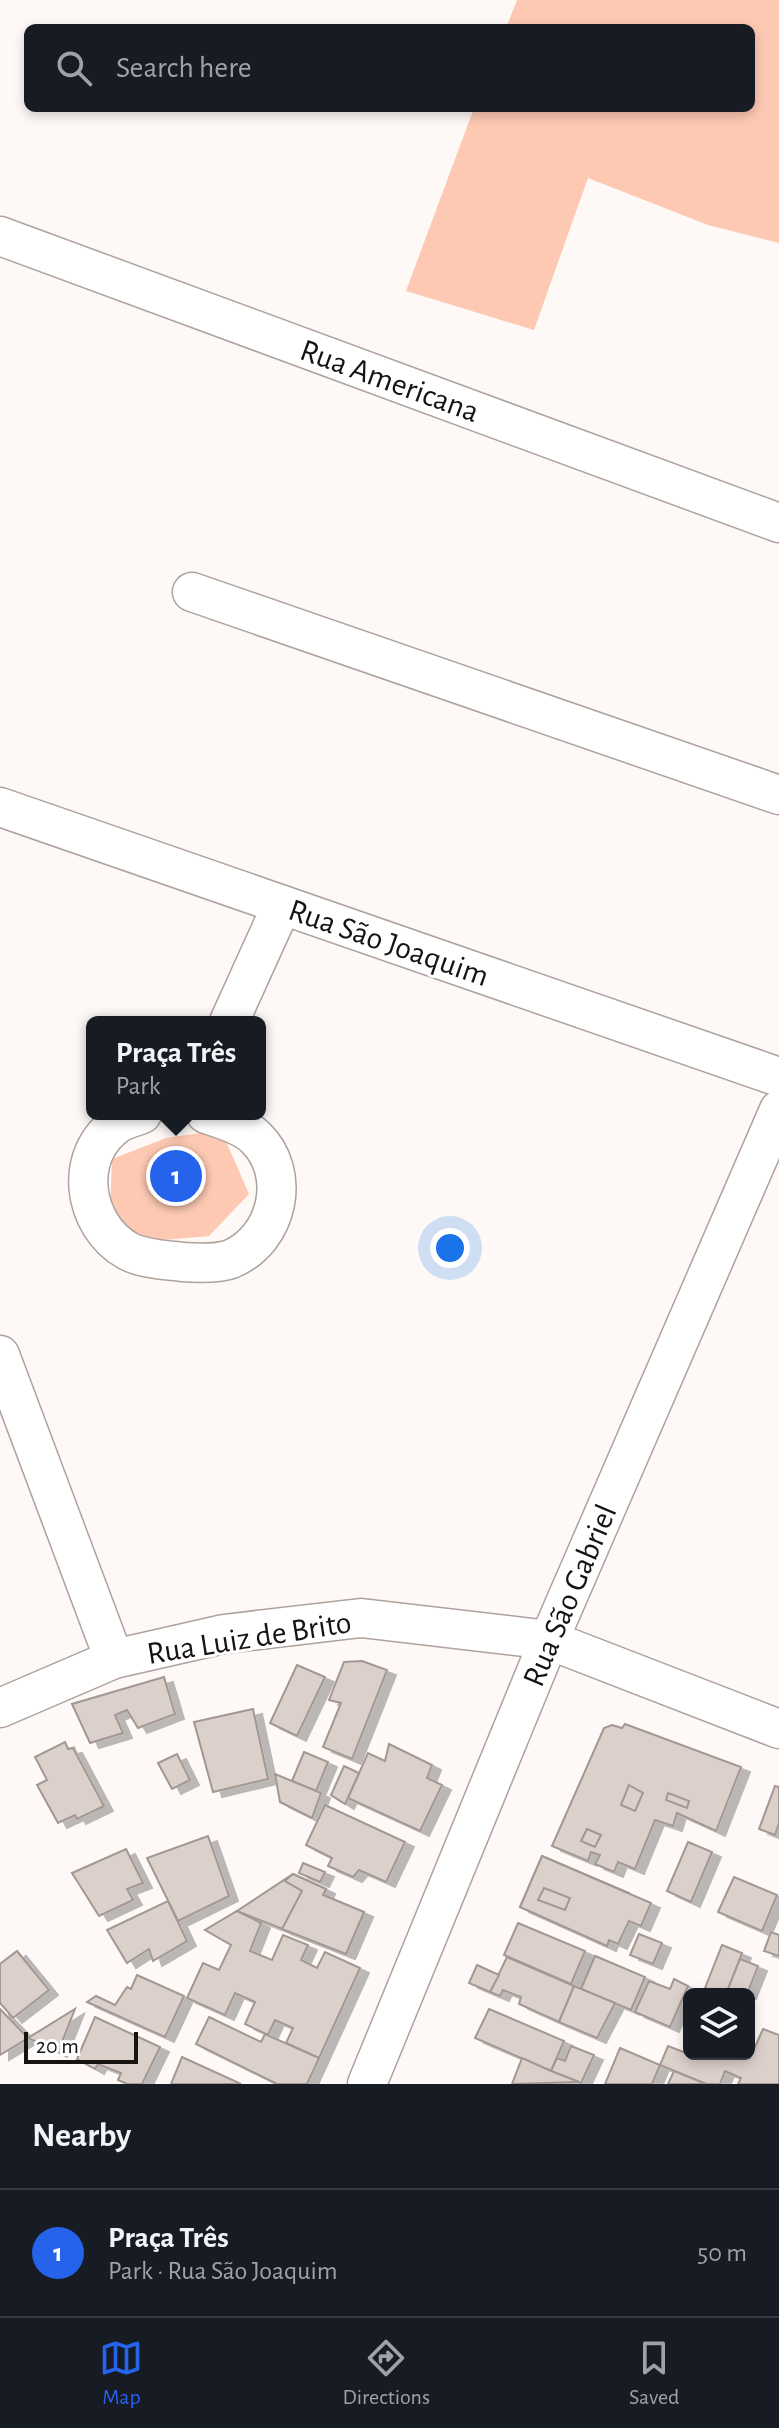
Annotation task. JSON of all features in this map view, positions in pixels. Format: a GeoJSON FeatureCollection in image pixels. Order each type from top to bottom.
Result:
{"type":"FeatureCollection","features":[{"type":"Feature","properties":{"kind":"street","name":"Rua Americana"},"geometry":{"type":"LineString","coordinates":[[0,236],[779,523]]}},
{"type":"Feature","properties":{"kind":"street"},"geometry":{"type":"LineString","coordinates":[[192,592],[779,795]]}},
{"type":"Feature","properties":{"kind":"street","name":"Rua São Joaquim"},"geometry":{"type":"LineString","coordinates":[[0,807],[779,1077]]}},
{"type":"Feature","properties":{"kind":"street"},"geometry":{"type":"LineString","coordinates":[[232,1016],[282,905]]}},
{"type":"Feature","properties":{"kind":"street","name":"Rua São Gabriel"},"geometry":{"type":"LineString","coordinates":[[367,2084],[549,1640],[779,1110]]}},
{"type":"Feature","properties":{"kind":"street"},"geometry":{"type":"LineString","coordinates":[[128,1120],[119,1124],[97,1146],[88,1176],[90,1207],[106,1234],[130,1252],[194,1263],[230,1259],[261,1238],[277,1205],[275,1167],[255,1137],[219,1120]]}},
{"type":"Feature","properties":{"kind":"street"},"geometry":{"type":"LineString","coordinates":[[0,1355],[114,1659]]}},
{"type":"Feature","properties":{"kind":"street","name":"Rua Luiz de Brito"},"geometry":{"type":"LineString","coordinates":[[0,1708],[114,1659],[224,1634],[361,1618],[549,1640],[779,1729]]}},
{"type":"Feature","properties":{"kind":"shaded area"},"geometry":{"type":"Polygon","coordinates":[[[517,0],[779,0],[779,243],[708,225],[588,178],[534,330],[406,291],[473,112],[755,112],[755,24],[508,24],[517,0]]]}},
{"type":"Feature","properties":{"kind":"shaded area"},"geometry":{"type":"Polygon","coordinates":[[[221,1130],[249,1194],[209,1236],[131,1243],[110,1212],[112,1159],[166,1138],[221,1130]]]}},
{"type":"Feature","properties":{"kind":"building"},"geometry":{"type":"Polygon","coordinates":[[[362,1661],[387,1670],[352,1759],[323,1747],[341,1703],[329,1700],[344,1662],[362,1661]]]}},
{"type":"Feature","properties":{"kind":"building"},"geometry":{"type":"Polygon","coordinates":[[[297,1665],[325,1677],[297,1736],[270,1723],[297,1665]]]}},
{"type":"Feature","properties":{"kind":"building"},"geometry":{"type":"Polygon","coordinates":[[[164,1677],[175,1714],[138,1728],[127,1710],[115,1715],[123,1733],[90,1743],[72,1704],[164,1677]]]}},
{"type":"Feature","properties":{"kind":"building"},"geometry":{"type":"Polygon","coordinates":[[[253,1709],[268,1779],[213,1792],[194,1722],[253,1709]]]}},
{"type":"Feature","properties":{"kind":"building"},"geometry":{"type":"Polygon","coordinates":[[[625,1724],[741,1767],[716,1831],[677,1813],[673,1826],[655,1820],[635,1869],[618,1862],[614,1872],[595,1864],[600,1855],[591,1852],[588,1861],[552,1846],[604,1728],[612,1725],[622,1728],[625,1724]]]}},
{"type":"Feature","properties":{"kind":"building"},"geometry":{"type":"Polygon","coordinates":[[[65,1742],[68,1749],[73,1748],[104,1806],[77,1819],[75,1815],[58,1823],[37,1785],[47,1780],[35,1757],[65,1742]]]}},
{"type":"Feature","properties":{"kind":"building"},"geometry":{"type":"Polygon","coordinates":[[[389,1744],[432,1765],[427,1778],[442,1785],[420,1831],[348,1798],[368,1753],[385,1761],[389,1744]]]}},
{"type":"Feature","properties":{"kind":"building"},"geometry":{"type":"Polygon","coordinates":[[[304,1752],[328,1762],[316,1791],[292,1781],[304,1752]]]}},
{"type":"Feature","properties":{"kind":"building"},"geometry":{"type":"Polygon","coordinates":[[[177,1754],[190,1780],[172,1789],[158,1763],[177,1754]]]}},
{"type":"Feature","properties":{"kind":"building"},"geometry":{"type":"Polygon","coordinates":[[[344,1766],[359,1773],[345,1804],[331,1795],[344,1766]]]}},
{"type":"Feature","properties":{"kind":"building"},"geometry":{"type":"Polygon","coordinates":[[[275,1774],[321,1793],[312,1818],[280,1802],[275,1774]]]}},
{"type":"Feature","properties":{"kind":"building"},"geometry":{"type":"Polygon","coordinates":[[[629,1785],[643,1793],[635,1811],[621,1805],[629,1785]]]}},
{"type":"Feature","properties":{"kind":"building"},"geometry":{"type":"Polygon","coordinates":[[[775,1786],[779,1787],[779,1823],[775,1835],[759,1829],[775,1786]]]}},
{"type":"Feature","properties":{"kind":"building"},"geometry":{"type":"Polygon","coordinates":[[[668,1793],[689,1801],[687,1808],[666,1800],[668,1793]]]}},
{"type":"Feature","properties":{"kind":"building"},"geometry":{"type":"Polygon","coordinates":[[[325,1805],[405,1842],[386,1882],[359,1870],[353,1877],[328,1866],[332,1858],[306,1845],[325,1805]]]}},
{"type":"Feature","properties":{"kind":"building"},"geometry":{"type":"Polygon","coordinates":[[[587,1829],[601,1835],[595,1847],[581,1841],[587,1829]]]}},
{"type":"Feature","properties":{"kind":"building"},"geometry":{"type":"Polygon","coordinates":[[[208,1836],[229,1896],[178,1921],[147,1858],[208,1836]]]}},
{"type":"Feature","properties":{"kind":"building"},"geometry":{"type":"Polygon","coordinates":[[[688,1842],[712,1852],[691,1902],[667,1891],[688,1842]]]}},
{"type":"Feature","properties":{"kind":"building"},"geometry":{"type":"Polygon","coordinates":[[[126,1849],[143,1883],[127,1889],[133,1900],[99,1916],[72,1873],[126,1849]]]}},
{"type":"Feature","properties":{"kind":"building"},"geometry":{"type":"Polygon","coordinates":[[[542,1856],[629,1893],[607,1946],[520,1907],[542,1856]]]}},
{"type":"Feature","properties":{"kind":"building"},"geometry":{"type":"Polygon","coordinates":[[[542,1856],[651,1903],[641,1926],[629,1921],[618,1944],[609,1940],[607,1946],[520,1907],[542,1856]]]}},
{"type":"Feature","properties":{"kind":"building"},"geometry":{"type":"Polygon","coordinates":[[[303,1863],[325,1872],[320,1882],[299,1873],[303,1863]]]}},
{"type":"Feature","properties":{"kind":"building"},"geometry":{"type":"Polygon","coordinates":[[[293,1874],[326,1889],[323,1895],[364,1912],[346,1954],[237,1911],[293,1874]]]}},
{"type":"Feature","properties":{"kind":"building"},"geometry":{"type":"Polygon","coordinates":[[[293,1874],[326,1889],[323,1895],[364,1912],[346,1954],[282,1929],[302,1891],[285,1881],[293,1874]]]}},
{"type":"Feature","properties":{"kind":"building"},"geometry":{"type":"Polygon","coordinates":[[[734,1877],[777,1895],[762,1931],[718,1912],[734,1877]]]}},
{"type":"Feature","properties":{"kind":"building"},"geometry":{"type":"Polygon","coordinates":[[[544,1888],[570,1898],[565,1910],[538,1900],[544,1888]]]}},
{"type":"Feature","properties":{"kind":"building"},"geometry":{"type":"Polygon","coordinates":[[[168,1901],[187,1941],[153,1961],[149,1949],[127,1963],[107,1930],[168,1901]]]}},
{"type":"Feature","properties":{"kind":"building"},"geometry":{"type":"Polygon","coordinates":[[[237,1911],[261,1923],[250,1951],[272,1960],[283,1935],[308,1945],[301,1960],[317,1968],[325,1952],[360,1968],[319,2058],[286,2043],[293,2028],[275,2020],[268,2035],[245,2024],[255,2002],[235,1993],[225,2015],[187,1998],[203,1963],[219,1970],[231,1945],[205,1930],[237,1911]]]}},
{"type":"Feature","properties":{"kind":"building"},"geometry":{"type":"Polygon","coordinates":[[[518,1923],[585,1951],[571,1984],[504,1955],[518,1923]]]}},
{"type":"Feature","properties":{"kind":"building"},"geometry":{"type":"Polygon","coordinates":[[[771,1932],[779,1935],[779,1956],[764,1951],[771,1932]]]}},
{"type":"Feature","properties":{"kind":"building"},"geometry":{"type":"Polygon","coordinates":[[[639,1934],[662,1943],[653,1964],[630,1955],[639,1934]]]}},
{"type":"Feature","properties":{"kind":"building"},"geometry":{"type":"Polygon","coordinates":[[[722,1945],[742,1953],[728,1988],[705,1988],[722,1945]]]}},
{"type":"Feature","properties":{"kind":"building"},"geometry":{"type":"Polygon","coordinates":[[[17,1951],[49,1990],[13,2018],[0,2003],[0,1964],[17,1951]]]}},
{"type":"Feature","properties":{"kind":"building"},"geometry":{"type":"Polygon","coordinates":[[[595,1956],[623,1968],[608,2001],[581,1989],[595,1956]]]}},
{"type":"Feature","properties":{"kind":"building"},"geometry":{"type":"Polygon","coordinates":[[[595,1956],[645,1977],[631,2010],[581,1989],[595,1956]]]}},
{"type":"Feature","properties":{"kind":"building"},"geometry":{"type":"Polygon","coordinates":[[[507,1957],[574,1986],[559,2022],[519,2004],[521,1997],[503,1990],[500,1996],[490,1992],[507,1957]]]}},
{"type":"Feature","properties":{"kind":"building"},"geometry":{"type":"Polygon","coordinates":[[[740,1959],[758,1966],[749,1988],[728,1988],[740,1959]]]}},
{"type":"Feature","properties":{"kind":"building"},"geometry":{"type":"Polygon","coordinates":[[[477,1965],[499,1975],[490,1992],[469,1983],[477,1965]]]}},
{"type":"Feature","properties":{"kind":"building"},"geometry":{"type":"Polygon","coordinates":[[[137,1975],[184,1996],[165,2037],[87,2002],[96,1996],[115,2005],[127,1987],[131,1989],[137,1975]]]}},
{"type":"Feature","properties":{"kind":"building"},"geometry":{"type":"Polygon","coordinates":[[[674,1979],[688,1986],[683,1988],[683,1997],[670,2027],[635,2012],[649,1981],[670,1989],[674,1979]]]}},
{"type":"Feature","properties":{"kind":"building"},"geometry":{"type":"Polygon","coordinates":[[[574,1986],[615,2003],[597,2038],[559,2022],[574,1986]]]}},
{"type":"Feature","properties":{"kind":"building"},"geometry":{"type":"Polygon","coordinates":[[[0,2009],[28,2038],[0,2055],[0,2009]]]}},
{"type":"Feature","properties":{"kind":"building"},"geometry":{"type":"Polygon","coordinates":[[[75,2009],[58,2052],[28,2038],[75,2009]]]}},
{"type":"Feature","properties":{"kind":"building"},"geometry":{"type":"Polygon","coordinates":[[[489,2009],[564,2041],[551,2071],[475,2038],[489,2009]]]}},
{"type":"Feature","properties":{"kind":"building"},"geometry":{"type":"Polygon","coordinates":[[[95,2017],[160,2047],[142,2084],[127,2084],[118,2080],[121,2073],[98,2064],[95,2069],[77,2059],[95,2017]]]}},
{"type":"Feature","properties":{"kind":"building"},"geometry":{"type":"Polygon","coordinates":[[[209,2017],[261,2042],[265,2034],[319,2058],[307,2084],[277,2084],[196,2044],[209,2017]]]}},
{"type":"Feature","properties":{"kind":"building"},"geometry":{"type":"Polygon","coordinates":[[[763,2029],[779,2035],[779,2084],[738,2084],[741,2078],[725,2071],[720,2084],[706,2084],[660,2065],[668,2046],[683,2052],[683,2060],[755,2060],[755,2047],[763,2029]]]}},
{"type":"Feature","properties":{"kind":"building"},"geometry":{"type":"Polygon","coordinates":[[[571,2046],[594,2055],[581,2083],[551,2071],[557,2058],[565,2061],[571,2046]]]}},
{"type":"Feature","properties":{"kind":"building"},"geometry":{"type":"Polygon","coordinates":[[[620,2048],[660,2065],[652,2084],[605,2084],[620,2048]]]}},
{"type":"Feature","properties":{"kind":"building"},"geometry":{"type":"Polygon","coordinates":[[[182,2057],[241,2084],[171,2084],[182,2057]]]}},
{"type":"Feature","properties":{"kind":"building"},"geometry":{"type":"Polygon","coordinates":[[[522,2058],[551,2071],[579,2082],[512,2084],[522,2058]]]}},
{"type":"Feature","properties":{"kind":"building"},"geometry":{"type":"Polygon","coordinates":[[[674,2071],[706,2084],[668,2084],[674,2071]]]}},
{"type":"Feature","properties":{"kind":"place","name":"Praça Três"},"geometry":{"type":"Point","coordinates":[176,1176]}}]}
